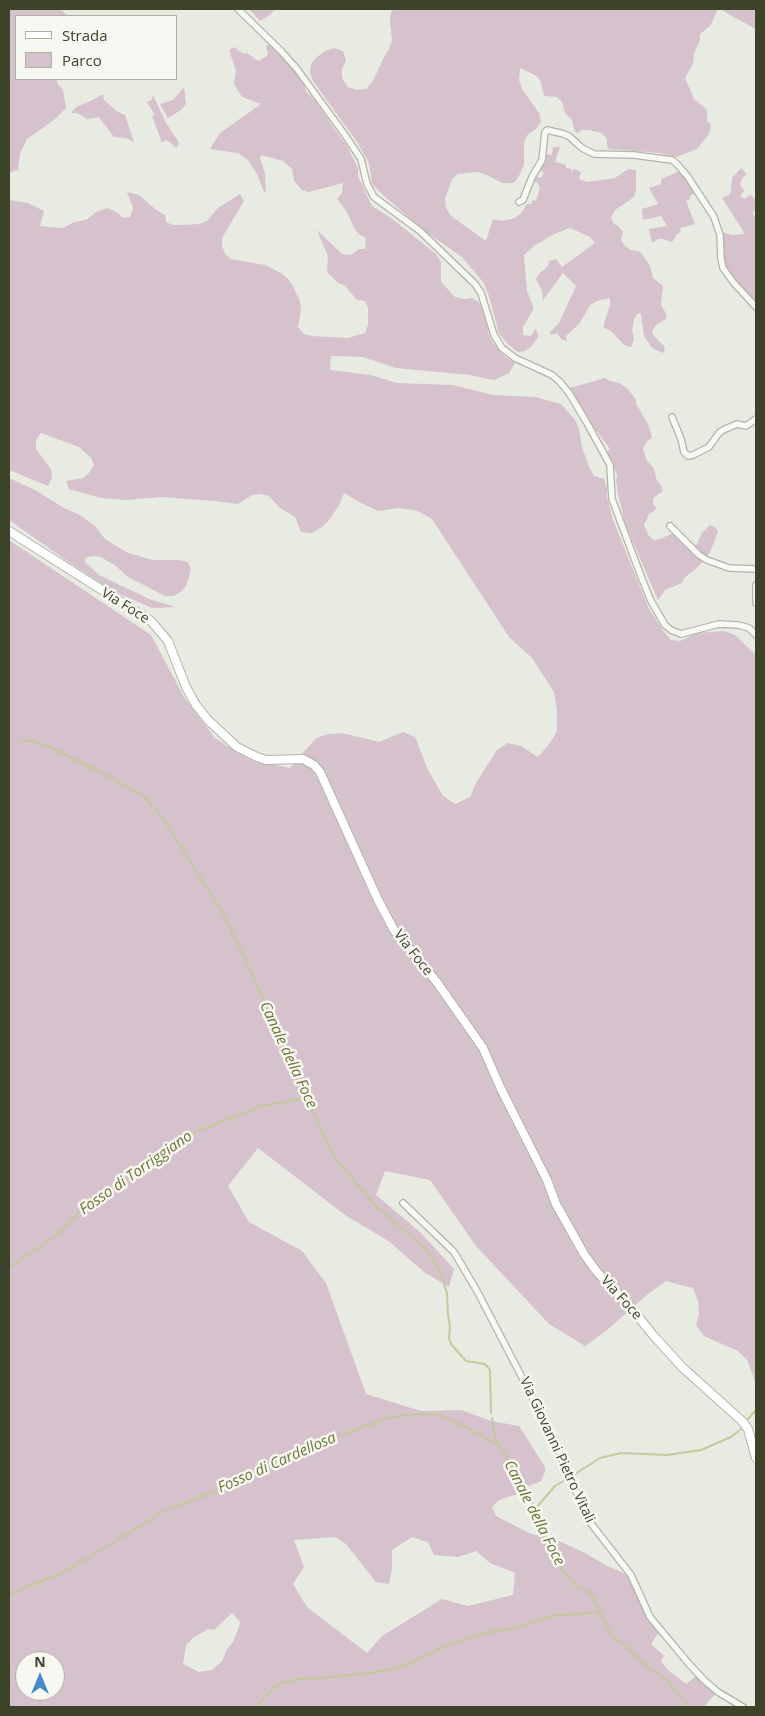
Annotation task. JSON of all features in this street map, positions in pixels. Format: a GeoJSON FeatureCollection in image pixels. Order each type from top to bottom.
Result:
{"type":"FeatureCollection","features":[{"type":"Feature","properties":{"kind":"main road","name":"Via Foce"},"geometry":{"type":"LineString","coordinates":[[9,531],[151,621],[168,641],[186,687],[196,705],[208,720],[237,747],[257,758],[266,760],[303,759],[314,765],[320,772],[366,874],[394,930],[436,982],[483,1048],[501,1089],[547,1180],[556,1204],[584,1254],[597,1272],[632,1308],[682,1367],[742,1421],[748,1429],[756,1458]]}},
{"type":"Feature","properties":{"kind":"street"},"geometry":{"type":"LineString","coordinates":[[238,9],[297,69],[345,135],[361,159],[367,184],[374,197],[420,231],[475,284],[481,292],[494,335],[502,348],[515,358],[552,375],[569,393],[610,465],[612,499],[645,586],[665,625],[681,634],[718,624],[738,625],[749,628],[756,635]]}},
{"type":"Feature","properties":{"kind":"street"},"geometry":{"type":"LineString","coordinates":[[519,202],[523,200],[532,177],[542,160],[545,132],[550,130],[570,137],[577,145],[594,154],[634,155],[668,159],[677,164],[707,205],[717,224],[723,268],[756,307]]}},
{"type":"Feature","properties":{"kind":"street"},"geometry":{"type":"LineString","coordinates":[[672,416],[684,452],[688,456],[709,447],[723,430],[737,424],[746,426],[756,419]]}},
{"type":"Feature","properties":{"kind":"street"},"geometry":{"type":"LineString","coordinates":[[670,526],[699,555],[707,560],[729,568],[756,569]]}},
{"type":"Feature","properties":{"kind":"street"},"geometry":{"type":"LineString","coordinates":[[756,585],[756,603]]}},
{"type":"Feature","properties":{"kind":"street","name":"Via Giovanni Pietro Vitali"},"geometry":{"type":"LineString","coordinates":[[403,1203],[454,1252],[509,1350],[552,1435],[589,1521],[631,1574],[650,1617],[706,1682],[718,1692],[743,1707]]}},
{"type":"Feature","properties":{"kind":"green space"},"geometry":{"type":"Polygon","coordinates":[[[9,9],[60,9],[67,15],[15,15],[15,80],[57,80],[57,83],[63,90],[66,108],[54,120],[27,139],[20,153],[18,170],[9,173],[9,9]]]}},
{"type":"Feature","properties":{"kind":"green space"},"geometry":{"type":"Polygon","coordinates":[[[249,9],[275,9],[270,15],[260,21],[249,9]]]}},
{"type":"Feature","properties":{"kind":"green space"},"geometry":{"type":"Polygon","coordinates":[[[394,9],[717,9],[710,26],[700,34],[693,64],[685,78],[694,99],[707,111],[707,121],[711,124],[709,134],[697,149],[677,157],[659,153],[610,149],[607,147],[607,139],[602,133],[589,130],[575,132],[572,120],[565,113],[562,102],[557,97],[545,96],[537,76],[520,68],[519,80],[522,89],[539,113],[541,122],[536,129],[528,134],[524,142],[524,164],[519,176],[514,183],[502,183],[478,172],[458,174],[452,179],[445,199],[446,208],[451,216],[486,241],[493,219],[502,221],[515,218],[527,204],[531,204],[533,200],[536,201],[540,188],[537,182],[532,182],[533,179],[541,178],[544,173],[540,170],[546,154],[552,155],[553,147],[560,147],[555,162],[566,165],[566,168],[571,169],[571,172],[574,169],[581,172],[579,179],[587,182],[615,178],[628,169],[636,170],[634,197],[615,210],[611,218],[614,224],[623,232],[621,240],[624,245],[630,250],[641,253],[650,266],[653,278],[663,286],[661,305],[667,315],[666,319],[656,325],[652,331],[653,335],[664,346],[665,350],[663,353],[652,348],[644,336],[641,314],[638,313],[634,319],[632,331],[634,339],[631,347],[624,345],[611,331],[604,328],[610,298],[590,305],[580,323],[566,336],[567,342],[561,339],[557,333],[551,335],[550,332],[559,323],[576,286],[563,273],[543,300],[542,291],[536,279],[548,266],[549,261],[556,259],[562,267],[595,243],[590,237],[570,228],[552,235],[534,246],[524,255],[527,291],[533,310],[523,327],[523,335],[531,336],[535,329],[538,337],[531,347],[525,351],[518,352],[499,334],[489,296],[483,282],[462,257],[426,232],[372,184],[369,163],[357,142],[313,81],[310,73],[311,64],[325,51],[334,48],[343,51],[346,60],[342,69],[342,78],[348,87],[357,90],[366,89],[373,81],[389,49],[392,40],[391,12],[394,9]]]}},
{"type":"Feature","properties":{"kind":"green space"},"geometry":{"type":"Polygon","coordinates":[[[721,9],[756,9],[756,29],[728,14],[721,9]]]}},
{"type":"Feature","properties":{"kind":"green space"},"geometry":{"type":"Polygon","coordinates":[[[270,44],[294,70],[306,91],[316,102],[348,148],[358,168],[358,176],[372,206],[391,218],[436,254],[441,262],[441,282],[455,297],[472,298],[479,302],[493,343],[504,356],[515,363],[509,373],[494,380],[470,375],[396,368],[363,357],[331,356],[330,370],[371,375],[397,383],[453,385],[493,395],[535,397],[561,404],[575,420],[579,429],[582,447],[594,476],[604,479],[613,520],[649,609],[665,633],[671,640],[680,641],[697,633],[724,631],[735,635],[756,655],[756,1383],[747,1360],[738,1351],[704,1336],[696,1325],[699,1314],[698,1301],[693,1288],[666,1281],[585,1346],[549,1324],[476,1246],[430,1180],[385,1171],[376,1195],[420,1232],[454,1269],[449,1287],[424,1272],[390,1242],[345,1215],[258,1148],[228,1186],[249,1222],[302,1251],[326,1283],[366,1394],[421,1411],[461,1410],[491,1421],[519,1426],[545,1467],[545,1472],[541,1481],[524,1488],[517,1494],[499,1500],[492,1507],[496,1516],[531,1534],[550,1537],[585,1553],[629,1577],[651,1623],[659,1632],[651,1644],[664,1656],[661,1661],[668,1670],[686,1684],[696,1676],[715,1694],[704,1707],[9,1707],[9,540],[151,635],[184,697],[215,738],[248,759],[290,768],[316,738],[342,733],[379,742],[403,732],[415,737],[428,770],[443,796],[455,804],[470,797],[476,783],[497,750],[508,743],[521,746],[538,757],[557,731],[557,711],[554,692],[532,658],[509,637],[432,519],[418,511],[400,508],[378,511],[344,493],[329,520],[312,533],[301,532],[295,517],[280,508],[269,496],[260,494],[252,495],[238,504],[162,497],[126,500],[101,498],[69,489],[66,481],[83,478],[89,473],[94,465],[91,458],[79,447],[41,433],[36,440],[36,449],[51,469],[52,478],[48,486],[9,470],[9,200],[28,203],[44,211],[40,226],[63,228],[74,222],[86,220],[96,212],[108,208],[123,218],[130,217],[133,208],[127,192],[139,195],[165,215],[166,222],[173,225],[182,225],[199,224],[207,221],[218,208],[240,194],[244,201],[222,238],[225,254],[231,259],[265,265],[288,279],[300,302],[301,310],[298,327],[304,334],[348,338],[365,333],[368,325],[368,308],[365,301],[357,300],[344,285],[338,283],[327,272],[328,256],[317,230],[342,254],[351,255],[359,249],[365,249],[366,238],[354,228],[347,212],[337,199],[342,193],[343,183],[309,192],[302,190],[294,181],[292,169],[283,161],[262,155],[260,158],[265,174],[266,191],[264,192],[256,172],[248,160],[238,153],[210,149],[220,133],[261,104],[242,97],[234,84],[236,71],[229,50],[235,47],[238,51],[247,53],[258,61],[267,56],[266,48],[270,44]],[[335,1537],[294,1540],[304,1567],[293,1584],[307,1607],[367,1653],[382,1636],[442,1599],[468,1606],[513,1595],[515,1573],[490,1563],[476,1551],[458,1557],[434,1555],[428,1542],[412,1537],[392,1550],[392,1569],[389,1584],[376,1582],[346,1544],[335,1537]],[[232,1613],[214,1630],[208,1629],[193,1638],[186,1645],[183,1664],[199,1672],[212,1670],[222,1661],[239,1627],[240,1622],[232,1613]]]}},
{"type":"Feature","properties":{"kind":"green space"},"geometry":{"type":"Polygon","coordinates":[[[184,87],[186,104],[181,110],[168,118],[160,104],[173,100],[184,87]]]}},
{"type":"Feature","properties":{"kind":"green space"},"geometry":{"type":"Polygon","coordinates":[[[101,95],[118,112],[125,115],[134,142],[126,138],[114,137],[99,117],[87,119],[77,113],[71,113],[76,107],[101,95]]]}},
{"type":"Feature","properties":{"kind":"green space"},"geometry":{"type":"Polygon","coordinates":[[[152,96],[178,141],[179,144],[176,148],[165,140],[162,143],[152,116],[155,115],[147,102],[152,100],[152,96]]]}},
{"type":"Feature","properties":{"kind":"green space"},"geometry":{"type":"Polygon","coordinates":[[[741,168],[747,174],[743,177],[740,184],[745,190],[740,196],[745,199],[750,195],[756,200],[756,209],[753,213],[756,220],[756,305],[732,279],[723,259],[722,232],[732,235],[744,234],[722,198],[729,195],[732,178],[741,168]]]}},
{"type":"Feature","properties":{"kind":"green space"},"geometry":{"type":"Polygon","coordinates":[[[680,171],[695,193],[686,201],[695,224],[680,228],[681,232],[677,234],[672,242],[658,239],[652,243],[649,229],[666,226],[666,224],[661,216],[643,220],[642,209],[658,204],[649,188],[661,184],[661,179],[680,171]]]}},
{"type":"Feature","properties":{"kind":"green space"},"geometry":{"type":"Polygon","coordinates":[[[605,378],[627,388],[636,400],[636,404],[648,424],[652,438],[648,440],[643,448],[646,459],[654,469],[657,481],[663,491],[653,498],[653,504],[657,509],[649,514],[644,525],[649,536],[654,540],[671,534],[677,536],[691,547],[697,544],[702,533],[710,525],[718,531],[710,552],[699,566],[684,578],[682,583],[665,590],[658,600],[625,523],[618,494],[617,475],[606,452],[610,449],[592,425],[570,388],[605,378]]]}},
{"type":"Feature","properties":{"kind":"green space"},"geometry":{"type":"Polygon","coordinates":[[[9,478],[80,515],[94,525],[105,539],[128,553],[153,560],[188,562],[191,570],[186,586],[181,592],[173,596],[165,596],[128,577],[116,566],[101,557],[85,558],[85,562],[99,575],[149,599],[176,607],[152,608],[113,591],[9,520],[9,478]]]}},
{"type":"Feature","properties":{"kind":"waterway","name":"Canale della Foce"},"geometry":{"type":"LineString","coordinates":[[20,741],[33,741],[52,748],[101,772],[142,795],[159,813],[222,911],[259,989],[285,1053],[335,1158],[374,1204],[426,1249],[439,1269],[447,1293],[450,1326],[449,1338],[451,1344],[466,1361],[485,1364],[490,1370],[491,1413]]}},
{"type":"Feature","properties":{"kind":"waterway","name":"Fosso di Torriggiano"},"geometry":{"type":"LineString","coordinates":[[9,1268],[62,1231],[80,1210],[136,1173],[164,1150],[192,1133],[262,1106],[307,1098]]}},
{"type":"Feature","properties":{"kind":"waterway"},"geometry":{"type":"LineString","coordinates":[[748,1419],[756,1410]]}},
{"type":"Feature","properties":{"kind":"waterway","name":"Fosso di Cardellosa"},"geometry":{"type":"LineString","coordinates":[[9,1595],[63,1572],[167,1509],[251,1477],[311,1446],[385,1419],[422,1414],[441,1415],[499,1446]]}},
{"type":"Feature","properties":{"kind":"waterway","name":"Canale della Foce"},"geometry":{"type":"LineString","coordinates":[[492,1418],[495,1438],[533,1504],[541,1528],[560,1567],[576,1586],[586,1589],[592,1596],[610,1633],[648,1667],[665,1678],[689,1707]]}},
{"type":"Feature","properties":{"kind":"waterway"},"geometry":{"type":"LineString","coordinates":[[575,1474],[600,1458],[621,1453],[667,1455],[701,1450],[731,1437],[741,1429]]}},
{"type":"Feature","properties":{"kind":"waterway"},"geometry":{"type":"LineString","coordinates":[[535,1509],[555,1486],[565,1480]]}},
{"type":"Feature","properties":{"kind":"waterway"},"geometry":{"type":"LineString","coordinates":[[255,1707],[277,1685],[293,1680],[364,1674],[392,1669],[409,1664],[450,1644],[482,1634],[514,1628],[553,1616],[600,1612]]}}]}
